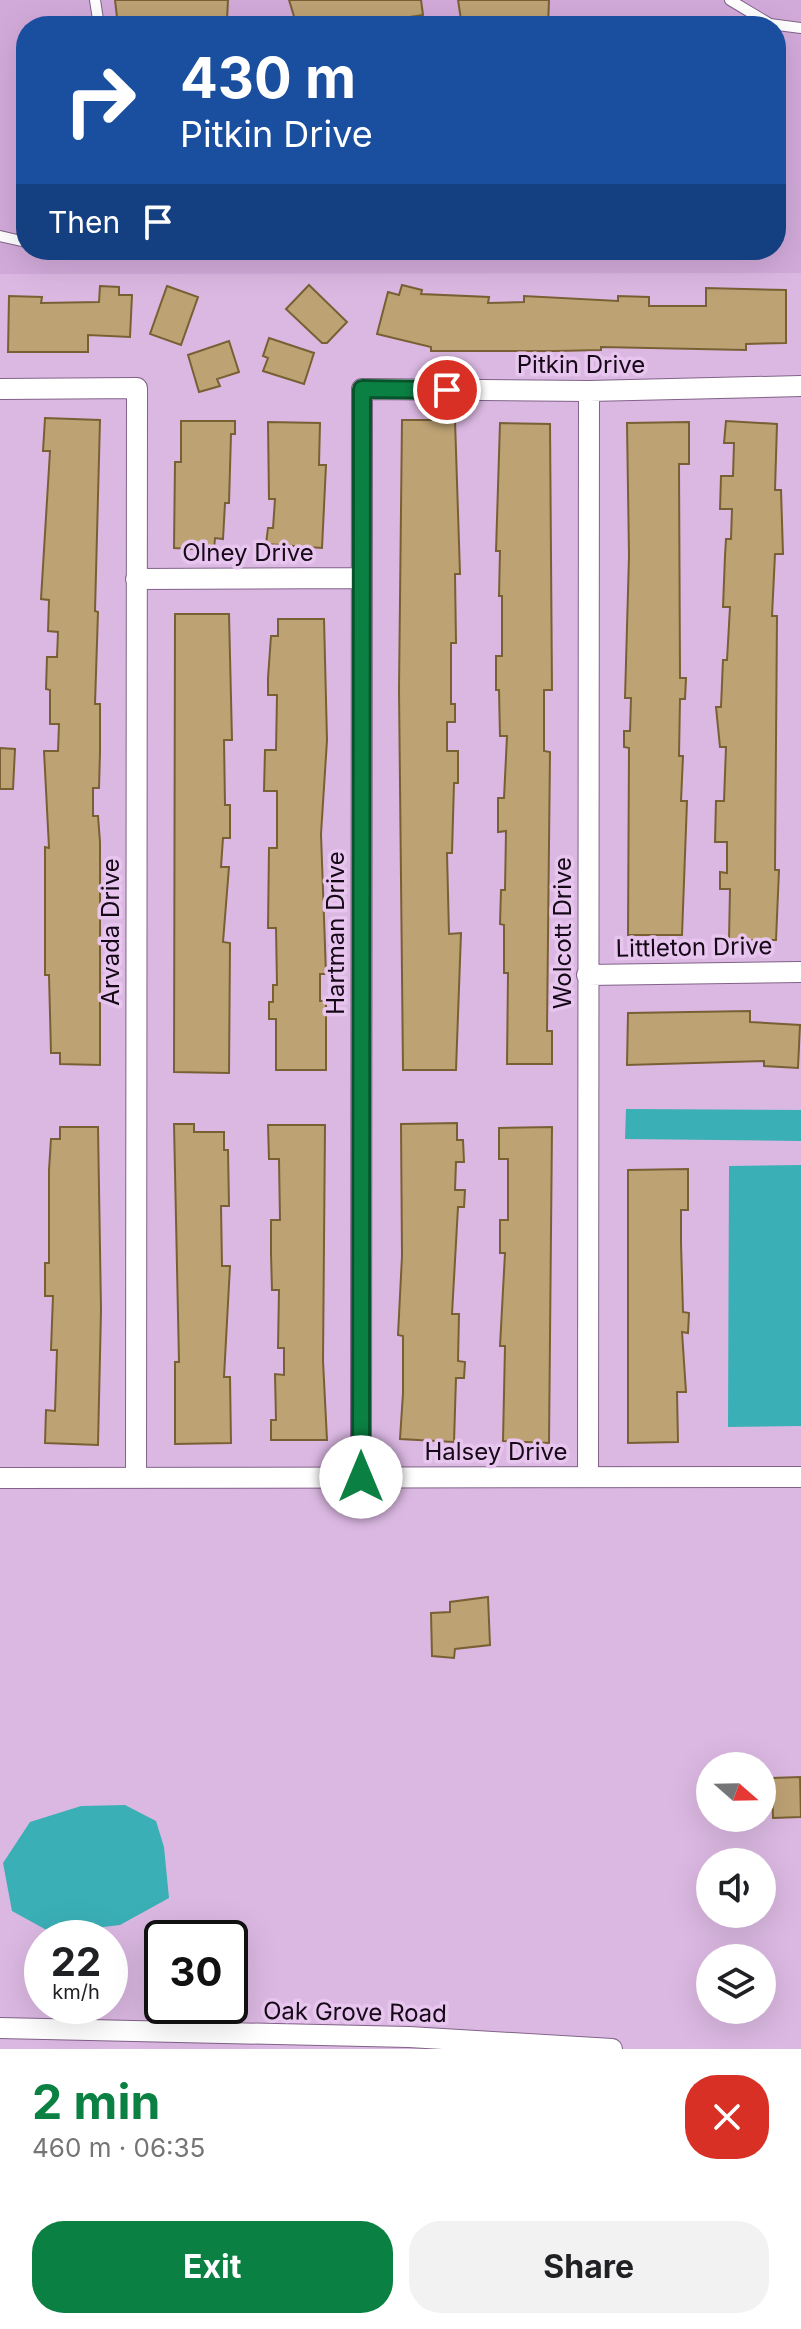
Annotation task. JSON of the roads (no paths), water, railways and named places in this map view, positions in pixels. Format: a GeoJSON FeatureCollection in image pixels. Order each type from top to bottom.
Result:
{"type":"FeatureCollection","features":[{"type":"Feature","properties":{"kind":"street","name":"Pitkin Drive"},"geometry":{"type":"LineString","coordinates":[[362,389],[589,391],[801,386]]}},
{"type":"Feature","properties":{"kind":"street","name":"Arvada Drive"},"geometry":{"type":"LineString","coordinates":[[0,389],[137,388],[136,1476]]}},
{"type":"Feature","properties":{"kind":"street","name":"Hartman Drive"},"geometry":{"type":"LineString","coordinates":[[361,1477],[362,389]]}},
{"type":"Feature","properties":{"kind":"street","name":"Wolcott Drive"},"geometry":{"type":"LineString","coordinates":[[588,1476],[589,391]]}},
{"type":"Feature","properties":{"kind":"street","name":"Olney Drive"},"geometry":{"type":"LineString","coordinates":[[136,579],[360,578]]}},
{"type":"Feature","properties":{"kind":"street","name":"Littleton Drive"},"geometry":{"type":"LineString","coordinates":[[587,975],[801,972]]}},
{"type":"Feature","properties":{"kind":"street","name":"Halsey Drive"},"geometry":{"type":"LineString","coordinates":[[0,1478],[801,1477]]}},
{"type":"Feature","properties":{"kind":"street","name":"Oak Grove Road"},"geometry":{"type":"LineString","coordinates":[[0,2028],[269,2042],[409,2037],[612,2049]]}},
{"type":"Feature","properties":{"kind":"lane"},"geometry":{"type":"LineString","coordinates":[[730,0],[757,16]]}}]}
